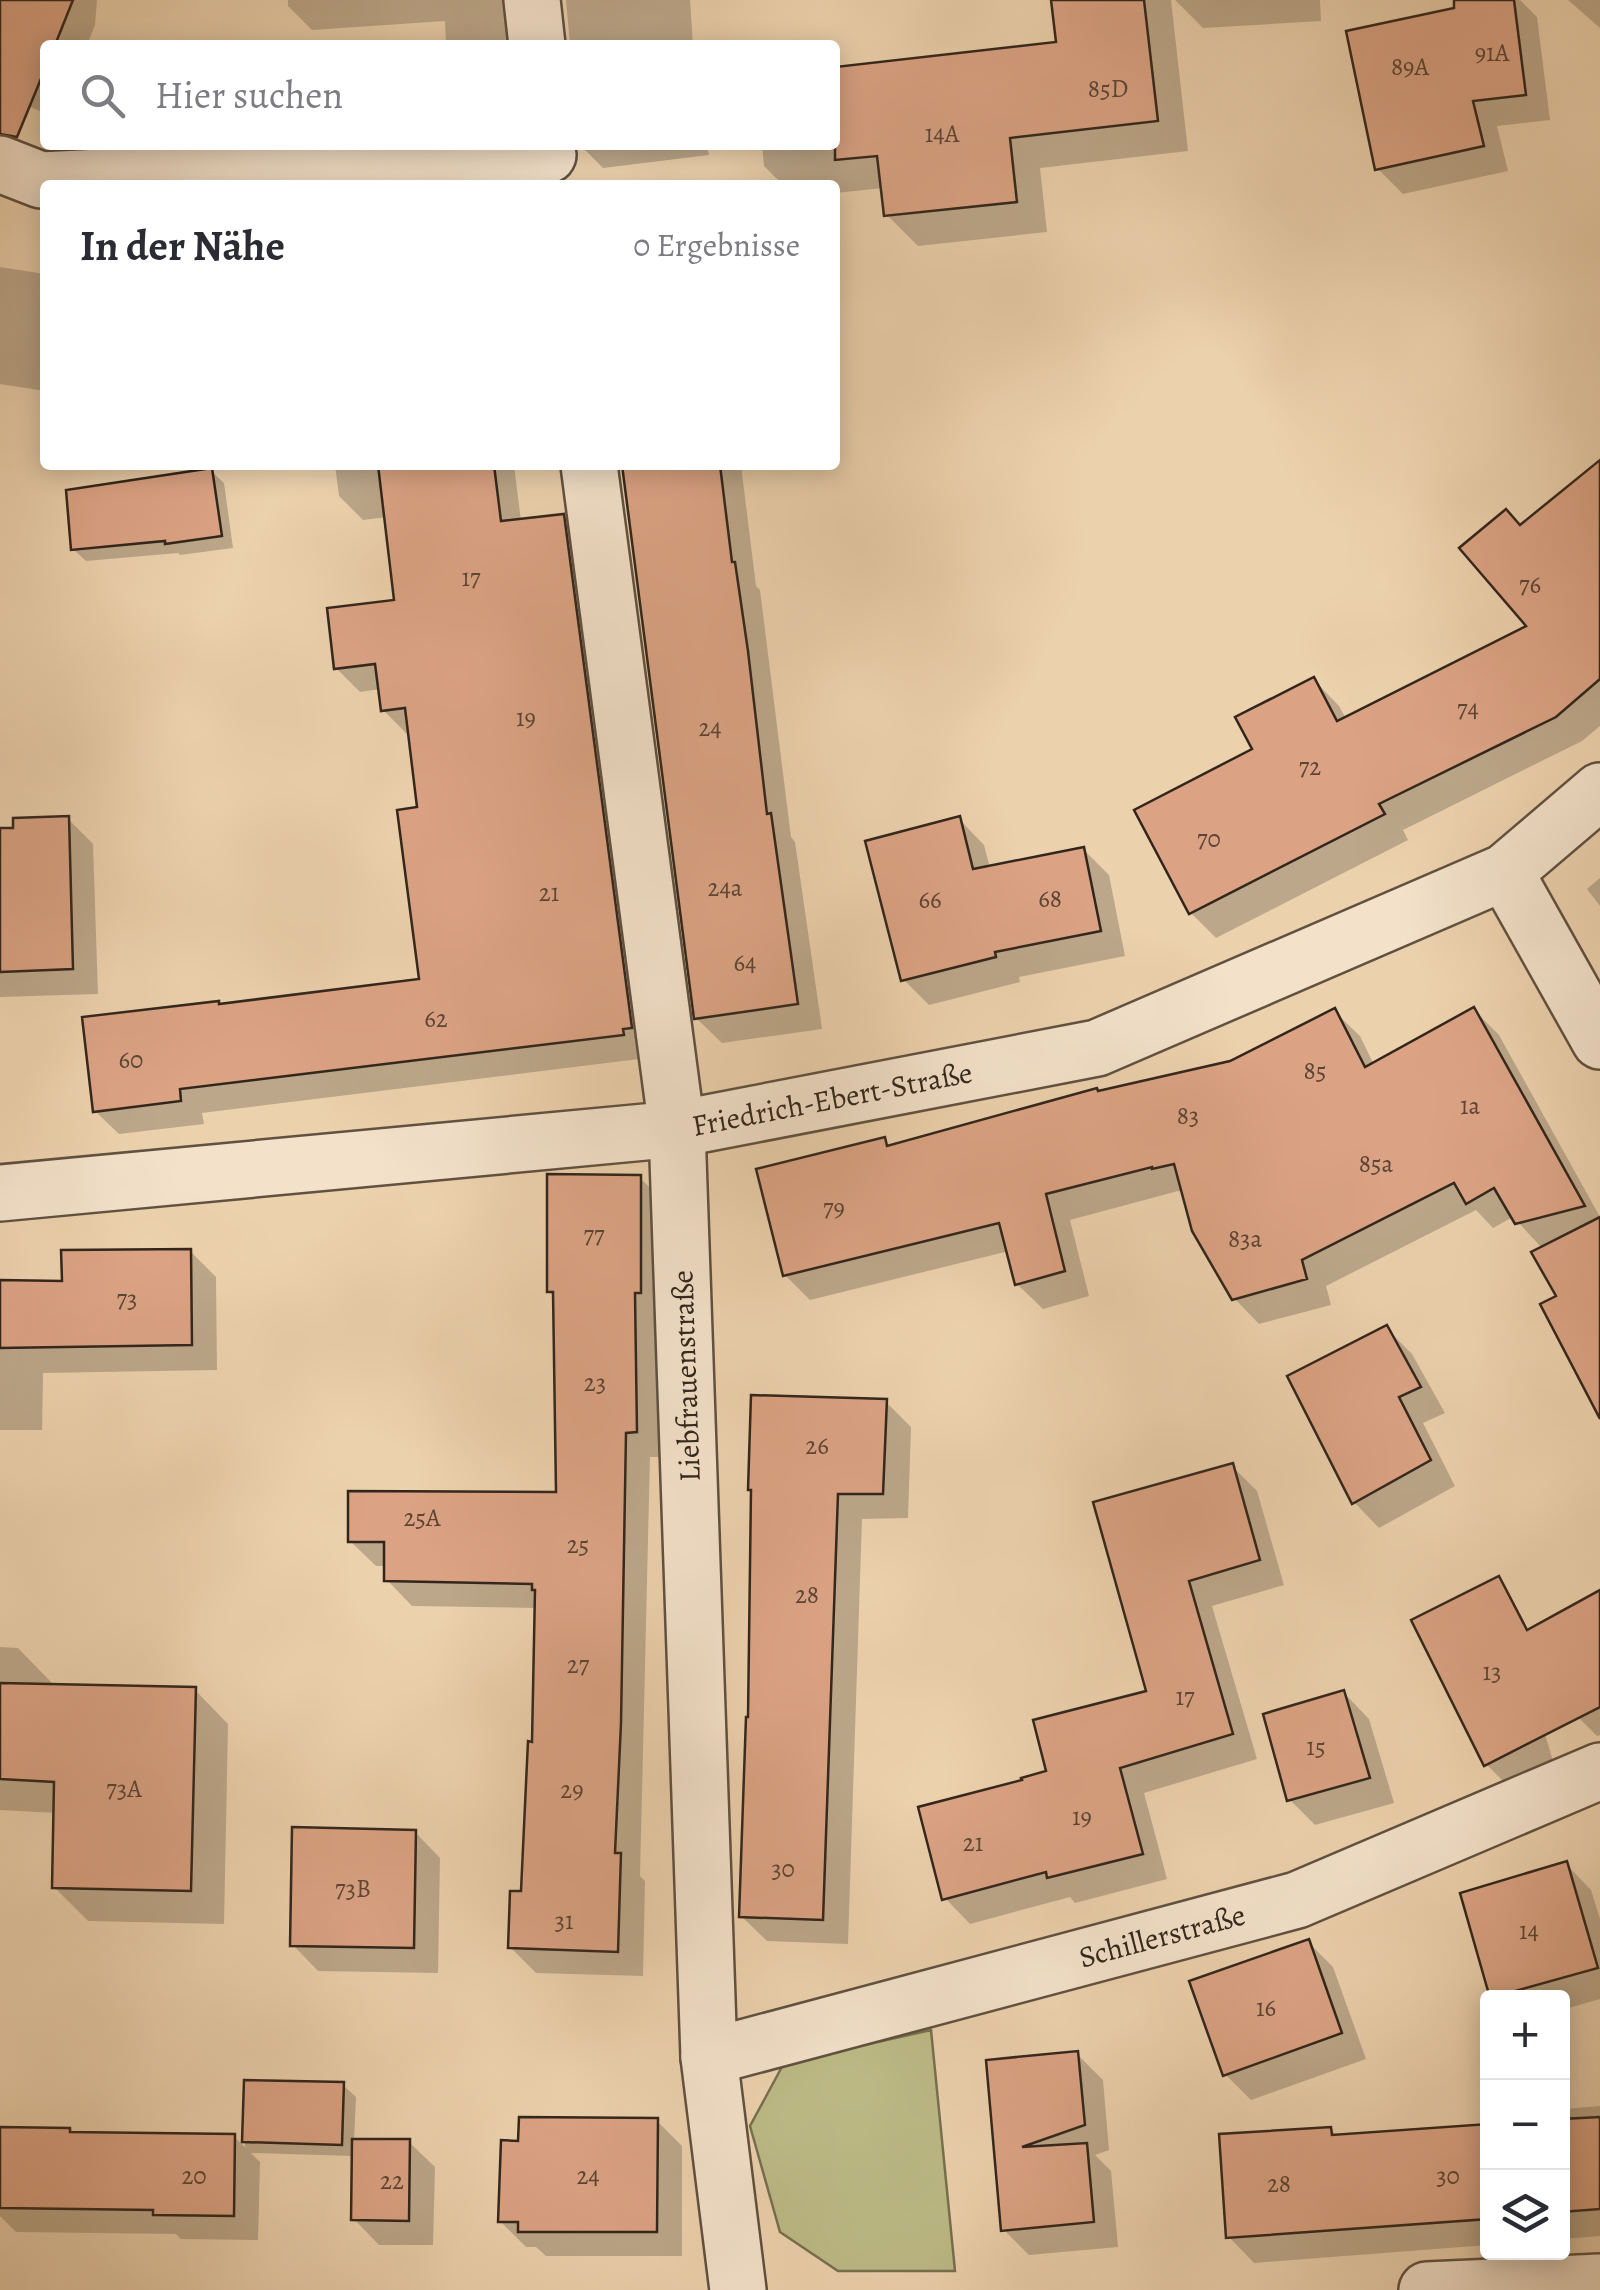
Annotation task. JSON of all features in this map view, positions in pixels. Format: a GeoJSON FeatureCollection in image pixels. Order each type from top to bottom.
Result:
{"type":"FeatureCollection","features":[{"type":"Feature","properties":{"kind":"street"},"geometry":{"type":"LineString","coordinates":[[532,0],[536,40]]}},
{"type":"Feature","properties":{"kind":"street"},"geometry":{"type":"LineString","coordinates":[[0,164],[41,180],[549,162]]}},
{"type":"Feature","properties":{"kind":"street","name":"Liebfrauenstraße"},"geometry":{"type":"LineString","coordinates":[[590,470],[677,1129],[709,2057],[738,2290]]}},
{"type":"Feature","properties":{"kind":"street","name":"Friedrich-Ebert-Straße"},"geometry":{"type":"LineString","coordinates":[[0,1193],[677,1129],[1097,1048],[1505,872],[1600,791]]}},
{"type":"Feature","properties":{"kind":"street"},"geometry":{"type":"LineString","coordinates":[[1505,872],[1600,1041]]}},
{"type":"Feature","properties":{"kind":"street","name":"Schillerstraße"},"geometry":{"type":"LineString","coordinates":[[709,2057],[1297,1900],[1600,1771]]}},
{"type":"Feature","properties":{"kind":"street"},"geometry":{"type":"LineString","coordinates":[[1427,2290],[1600,2282]]}},
{"type":"Feature","properties":{"kind":"shaded area"},"geometry":{"type":"Polygon","coordinates":[[[931,2030],[955,2271],[838,2271],[780,2232],[750,2126],[784,2063],[931,2030]]]}},
{"type":"Feature","properties":{"kind":"building"},"geometry":{"type":"Polygon","coordinates":[[[0,0],[73,0],[57,40],[40,40],[40,81],[17,137],[0,134],[0,0]]]}},
{"type":"Feature","properties":{"kind":"building"},"geometry":{"type":"Polygon","coordinates":[[[1051,0],[1144,0],[1158,121],[1010,138],[1017,202],[884,216],[877,156],[835,160],[835,150],[840,150],[840,66],[1056,42],[1051,0]]]}},
{"type":"Feature","properties":{"kind":"building"},"geometry":{"type":"Polygon","coordinates":[[[1454,0],[1514,0],[1526,95],[1473,101],[1484,146],[1375,170],[1346,31],[1454,8],[1454,0]]]}},
{"type":"Feature","properties":{"kind":"building"},"geometry":{"type":"Polygon","coordinates":[[[1600,460],[1600,679],[1556,717],[1379,804],[1385,814],[1189,914],[1134,810],[1252,749],[1235,717],[1314,677],[1337,721],[1526,626],[1459,548],[1506,509],[1520,525],[1600,460]]]}},
{"type":"Feature","properties":{"kind":"building"},"geometry":{"type":"Polygon","coordinates":[[[212,470],[222,536],[71,550],[66,490],[212,470]]]}},
{"type":"Feature","properties":{"kind":"building"},"geometry":{"type":"Polygon","coordinates":[[[379,470],[495,470],[501,521],[564,514],[632,1028],[623,1029],[624,1035],[180,1089],[181,1101],[93,1112],[82,1017],[419,979],[397,810],[417,807],[405,708],[381,711],[375,664],[334,669],[327,608],[394,600],[379,470]]]}},
{"type":"Feature","properties":{"kind":"building"},"geometry":{"type":"Polygon","coordinates":[[[623,470],[721,470],[767,814],[771,813],[798,1004],[694,1019],[623,470]]]}},
{"type":"Feature","properties":{"kind":"building"},"geometry":{"type":"Polygon","coordinates":[[[69,816],[73,969],[0,972],[0,828],[13,828],[13,818],[69,816]]]}},
{"type":"Feature","properties":{"kind":"building"},"geometry":{"type":"Polygon","coordinates":[[[960,816],[973,869],[1084,847],[1101,931],[995,952],[996,957],[901,981],[865,841],[960,816]]]}},
{"type":"Feature","properties":{"kind":"building"},"geometry":{"type":"Polygon","coordinates":[[[1474,1007],[1585,1206],[1515,1224],[1494,1188],[1466,1204],[1454,1183],[1302,1260],[1307,1279],[1232,1300],[1192,1231],[1174,1164],[1046,1194],[1065,1271],[1015,1285],[999,1223],[783,1276],[756,1169],[885,1137],[887,1146],[1097,1088],[1098,1091],[1230,1061],[1335,1008],[1365,1067],[1474,1007]]]}},
{"type":"Feature","properties":{"kind":"building"},"geometry":{"type":"Polygon","coordinates":[[[547,1174],[641,1175],[641,1293],[635,1293],[637,1432],[626,1433],[615,1853],[621,1853],[618,1952],[508,1948],[510,1891],[521,1891],[528,1741],[532,1742],[532,1584],[384,1581],[384,1542],[348,1542],[348,1491],[556,1492],[553,1292],[547,1292],[547,1174]]]}},
{"type":"Feature","properties":{"kind":"building"},"geometry":{"type":"Polygon","coordinates":[[[1600,1217],[1600,1419],[1540,1304],[1556,1296],[1531,1252],[1600,1217]]]}},
{"type":"Feature","properties":{"kind":"building"},"geometry":{"type":"Polygon","coordinates":[[[191,1249],[192,1345],[0,1348],[0,1280],[62,1281],[61,1250],[191,1249]]]}},
{"type":"Feature","properties":{"kind":"building"},"geometry":{"type":"Polygon","coordinates":[[[1387,1325],[1421,1387],[1399,1397],[1431,1460],[1352,1504],[1287,1376],[1387,1325]]]}},
{"type":"Feature","properties":{"kind":"building"},"geometry":{"type":"Polygon","coordinates":[[[751,1395],[887,1399],[883,1494],[838,1494],[823,1920],[739,1917],[748,1717],[751,1395]]]}},
{"type":"Feature","properties":{"kind":"building"},"geometry":{"type":"Polygon","coordinates":[[[1233,1463],[1260,1560],[1189,1581],[1233,1734],[1120,1768],[1143,1854],[1047,1878],[1046,1872],[942,1900],[918,1807],[1046,1771],[1033,1720],[1146,1691],[1093,1502],[1233,1463]]]}},
{"type":"Feature","properties":{"kind":"building"},"geometry":{"type":"Polygon","coordinates":[[[1499,1576],[1527,1630],[1600,1590],[1600,1707],[1484,1766],[1411,1620],[1499,1576]]]}},
{"type":"Feature","properties":{"kind":"building"},"geometry":{"type":"Polygon","coordinates":[[[0,1683],[196,1687],[191,1891],[52,1888],[54,1782],[0,1779],[0,1683]]]}},
{"type":"Feature","properties":{"kind":"building"},"geometry":{"type":"Polygon","coordinates":[[[1344,1690],[1370,1778],[1287,1801],[1263,1714],[1344,1690]]]}},
{"type":"Feature","properties":{"kind":"building"},"geometry":{"type":"Polygon","coordinates":[[[292,1827],[416,1830],[414,1948],[290,1946],[292,1827]]]}},
{"type":"Feature","properties":{"kind":"building"},"geometry":{"type":"Polygon","coordinates":[[[1567,1861],[1598,1968],[1519,1990],[1488,1990],[1460,1893],[1567,1861]]]}},
{"type":"Feature","properties":{"kind":"building"},"geometry":{"type":"Polygon","coordinates":[[[1309,1939],[1342,2033],[1223,2076],[1189,1981],[1309,1939]]]}},
{"type":"Feature","properties":{"kind":"building"},"geometry":{"type":"Polygon","coordinates":[[[1078,2051],[1085,2125],[1022,2147],[1087,2143],[1094,2222],[1001,2231],[986,2060],[1078,2051]]]}},
{"type":"Feature","properties":{"kind":"building"},"geometry":{"type":"Polygon","coordinates":[[[244,2080],[344,2082],[342,2145],[242,2142],[244,2080]]]}},
{"type":"Feature","properties":{"kind":"building"},"geometry":{"type":"Polygon","coordinates":[[[519,2117],[658,2118],[657,2232],[518,2232],[518,2222],[498,2222],[501,2140],[518,2141],[519,2117]]]}},
{"type":"Feature","properties":{"kind":"building"},"geometry":{"type":"Polygon","coordinates":[[[1600,2117],[1600,2209],[1570,2211],[1570,2119],[1600,2117]]]}},
{"type":"Feature","properties":{"kind":"building"},"geometry":{"type":"Polygon","coordinates":[[[1480,2125],[1480,2220],[1226,2238],[1219,2134],[1331,2127],[1332,2135],[1480,2125]]]}},
{"type":"Feature","properties":{"kind":"building"},"geometry":{"type":"Polygon","coordinates":[[[0,2127],[235,2134],[234,2216],[153,2215],[153,2210],[0,2208],[0,2127]]]}},
{"type":"Feature","properties":{"kind":"building"},"geometry":{"type":"Polygon","coordinates":[[[352,2139],[410,2139],[409,2221],[351,2220],[352,2139]]]}}]}
